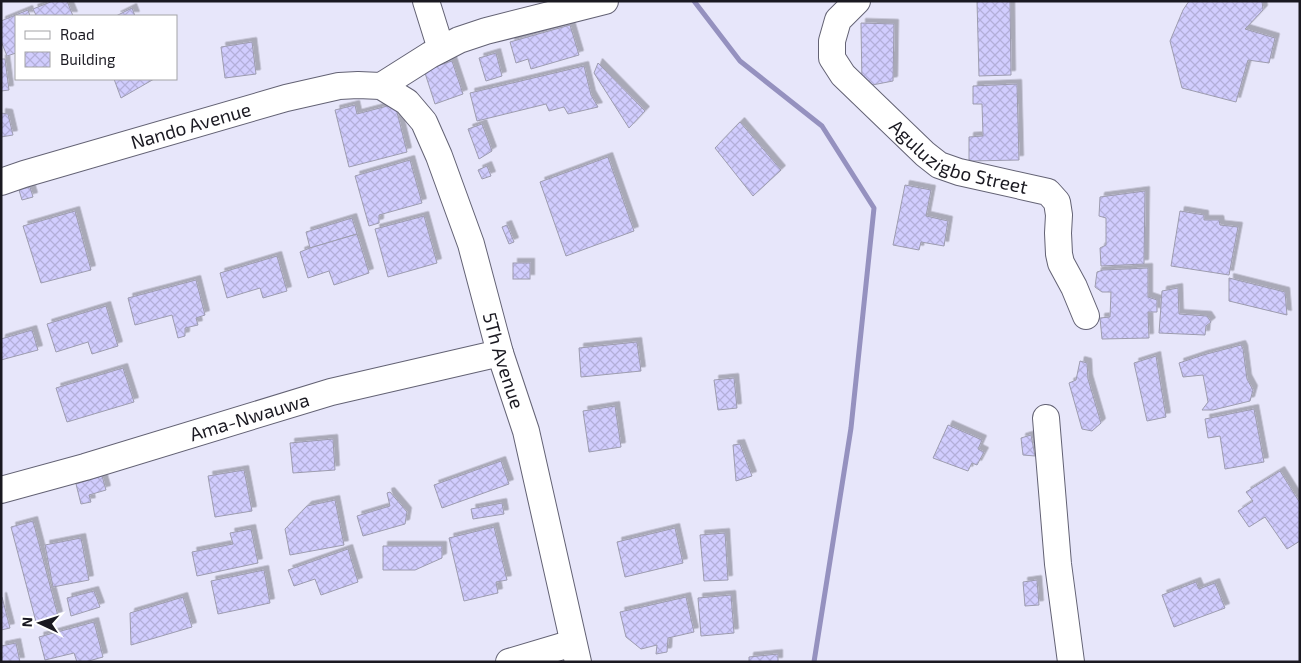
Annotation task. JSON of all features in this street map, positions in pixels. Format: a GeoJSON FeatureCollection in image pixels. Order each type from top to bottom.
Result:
{"type":"FeatureCollection","features":[{"type":"Feature","properties":{"kind":"street"},"geometry":{"type":"LineString","coordinates":[[426,1],[441,50]]}},
{"type":"Feature","properties":{"kind":"street"},"geometry":{"type":"LineString","coordinates":[[381,86],[458,40],[486,31],[536,10],[605,1]]}},
{"type":"Feature","properties":{"kind":"street","name":"Aguluzigbo Street"},"geometry":{"type":"LineString","coordinates":[[857,1],[838,20],[832,41],[832,58],[842,75],[939,165],[960,172],[1048,192],[1057,202],[1059,215],[1058,254],[1086,316]]}},
{"type":"Feature","properties":{"kind":"street","name":"Nando Avenue"},"geometry":{"type":"LineString","coordinates":[[1,182],[286,98],[339,86],[381,86]]}},
{"type":"Feature","properties":{"kind":"street","name":"5Th Avenue"},"geometry":{"type":"LineString","coordinates":[[381,86],[407,102],[424,122],[440,156],[471,244],[500,353],[526,431],[575,652]]}},
{"type":"Feature","properties":{"kind":"street","name":"Ama-Nwauwa"},"geometry":{"type":"LineString","coordinates":[[1,490],[84,467],[331,392],[500,353]]}},
{"type":"Feature","properties":{"kind":"street"},"geometry":{"type":"LineString","coordinates":[[1046,418],[1058,564],[1071,662]]}},
{"type":"Feature","properties":{"kind":"street"},"geometry":{"type":"LineString","coordinates":[[509,662],[575,652]]}},
{"type":"Feature","properties":{"kind":"building"},"geometry":{"type":"Polygon","coordinates":[[[53,1],[67,1],[73,15],[36,15],[33,9],[53,1]]]}},
{"type":"Feature","properties":{"kind":"building"},"geometry":{"type":"Polygon","coordinates":[[[977,1],[1010,1],[1011,75],[979,76],[977,1]]]}},
{"type":"Feature","properties":{"kind":"building"},"geometry":{"type":"Polygon","coordinates":[[[1189,1],[1262,1],[1263,10],[1245,29],[1275,38],[1269,63],[1248,60],[1236,102],[1182,88],[1170,41],[1183,10],[1189,1]]]}},
{"type":"Feature","properties":{"kind":"building"},"geometry":{"type":"Polygon","coordinates":[[[132,8],[135,15],[118,15],[132,8]]]}},
{"type":"Feature","properties":{"kind":"building"},"geometry":{"type":"Polygon","coordinates":[[[28,10],[30,15],[16,15],[28,10]]]}},
{"type":"Feature","properties":{"kind":"building"},"geometry":{"type":"Polygon","coordinates":[[[15,15],[15,53],[7,56],[1,41],[1,21],[15,15]]]}},
{"type":"Feature","properties":{"kind":"building"},"geometry":{"type":"Polygon","coordinates":[[[861,23],[894,24],[893,81],[862,87],[861,23]]]}},
{"type":"Feature","properties":{"kind":"building"},"geometry":{"type":"Polygon","coordinates":[[[570,25],[579,55],[531,69],[528,59],[516,63],[510,42],[570,25]]]}},
{"type":"Feature","properties":{"kind":"building"},"geometry":{"type":"Polygon","coordinates":[[[252,42],[256,74],[225,78],[221,47],[252,42]]]}},
{"type":"Feature","properties":{"kind":"building"},"geometry":{"type":"Polygon","coordinates":[[[496,53],[502,76],[486,81],[479,58],[496,53]]]}},
{"type":"Feature","properties":{"kind":"building"},"geometry":{"type":"Polygon","coordinates":[[[1,59],[5,59],[9,90],[1,91],[1,59]]]}},
{"type":"Feature","properties":{"kind":"building"},"geometry":{"type":"Polygon","coordinates":[[[452,61],[463,94],[435,104],[424,70],[452,61]]]}},
{"type":"Feature","properties":{"kind":"building"},"geometry":{"type":"Polygon","coordinates":[[[598,63],[645,111],[629,128],[594,73],[598,63]]]}},
{"type":"Feature","properties":{"kind":"building"},"geometry":{"type":"Polygon","coordinates":[[[584,66],[591,95],[598,107],[568,114],[564,107],[549,111],[546,104],[477,121],[470,93],[584,66]]]}},
{"type":"Feature","properties":{"kind":"building"},"geometry":{"type":"Polygon","coordinates":[[[114,80],[152,80],[121,98],[114,80]]]}},
{"type":"Feature","properties":{"kind":"building"},"geometry":{"type":"Polygon","coordinates":[[[1017,84],[1019,160],[969,161],[969,137],[983,136],[982,104],[973,104],[973,86],[1017,84]]]}},
{"type":"Feature","properties":{"kind":"building"},"geometry":{"type":"Polygon","coordinates":[[[395,104],[407,152],[349,167],[335,110],[355,105],[357,114],[395,104]]]}},
{"type":"Feature","properties":{"kind":"building"},"geometry":{"type":"Polygon","coordinates":[[[1,113],[8,114],[13,135],[1,137],[1,113]]]}},
{"type":"Feature","properties":{"kind":"building"},"geometry":{"type":"Polygon","coordinates":[[[740,122],[781,170],[753,196],[715,148],[740,122]]]}},
{"type":"Feature","properties":{"kind":"building"},"geometry":{"type":"Polygon","coordinates":[[[482,124],[492,151],[479,159],[468,129],[482,124]]]}},
{"type":"Feature","properties":{"kind":"building"},"geometry":{"type":"Polygon","coordinates":[[[608,157],[634,231],[566,256],[540,182],[608,157]]]}},
{"type":"Feature","properties":{"kind":"building"},"geometry":{"type":"Polygon","coordinates":[[[410,160],[422,203],[379,215],[379,223],[369,226],[355,176],[410,160]]]}},
{"type":"Feature","properties":{"kind":"building"},"geometry":{"type":"Polygon","coordinates":[[[487,166],[491,176],[482,179],[478,170],[487,166]]]}},
{"type":"Feature","properties":{"kind":"building"},"geometry":{"type":"Polygon","coordinates":[[[905,185],[931,190],[926,216],[948,221],[944,246],[921,242],[919,250],[893,245],[905,185]]]}},
{"type":"Feature","properties":{"kind":"building"},"geometry":{"type":"Polygon","coordinates":[[[30,187],[33,197],[22,200],[19,190],[30,187]]]}},
{"type":"Feature","properties":{"kind":"building"},"geometry":{"type":"Polygon","coordinates":[[[1145,191],[1144,264],[1101,266],[1100,248],[1106,245],[1106,218],[1099,216],[1100,197],[1145,191]]]}},
{"type":"Feature","properties":{"kind":"building"},"geometry":{"type":"Polygon","coordinates":[[[75,211],[91,270],[41,283],[23,226],[75,211]]]}},
{"type":"Feature","properties":{"kind":"building"},"geometry":{"type":"Polygon","coordinates":[[[1180,211],[1204,215],[1204,220],[1219,220],[1220,225],[1238,227],[1229,275],[1171,266],[1180,211]]]}},
{"type":"Feature","properties":{"kind":"building"},"geometry":{"type":"Polygon","coordinates":[[[424,216],[437,263],[388,277],[375,229],[424,216]]]}},
{"type":"Feature","properties":{"kind":"building"},"geometry":{"type":"Polygon","coordinates":[[[352,218],[357,234],[310,248],[306,232],[352,218]]]}},
{"type":"Feature","properties":{"kind":"building"},"geometry":{"type":"Polygon","coordinates":[[[507,225],[514,242],[509,244],[502,227],[507,225]]]}},
{"type":"Feature","properties":{"kind":"building"},"geometry":{"type":"Polygon","coordinates":[[[357,234],[369,273],[334,285],[329,271],[308,278],[300,252],[357,234]]]}},
{"type":"Feature","properties":{"kind":"building"},"geometry":{"type":"Polygon","coordinates":[[[277,256],[287,291],[263,298],[260,288],[227,298],[220,273],[277,256]]]}},
{"type":"Feature","properties":{"kind":"building"},"geometry":{"type":"Polygon","coordinates":[[[513,263],[530,263],[530,279],[513,279],[513,263]]]}},
{"type":"Feature","properties":{"kind":"building"},"geometry":{"type":"Polygon","coordinates":[[[1148,268],[1148,297],[1157,300],[1157,312],[1148,312],[1149,338],[1102,339],[1100,318],[1110,317],[1111,292],[1102,292],[1095,287],[1097,272],[1103,270],[1148,268]]]}},
{"type":"Feature","properties":{"kind":"building"},"geometry":{"type":"Polygon","coordinates":[[[1229,278],[1285,292],[1287,315],[1229,301],[1229,278]]]}},
{"type":"Feature","properties":{"kind":"building"},"geometry":{"type":"Polygon","coordinates":[[[196,280],[205,315],[196,318],[198,325],[185,328],[185,336],[178,338],[172,315],[135,325],[128,298],[196,280]]]}},
{"type":"Feature","properties":{"kind":"building"},"geometry":{"type":"Polygon","coordinates":[[[1178,288],[1179,314],[1207,316],[1211,322],[1206,326],[1205,335],[1159,333],[1162,291],[1178,288]]]}},
{"type":"Feature","properties":{"kind":"building"},"geometry":{"type":"Polygon","coordinates":[[[106,306],[118,346],[92,354],[88,342],[56,352],[47,324],[106,306]]]}},
{"type":"Feature","properties":{"kind":"building"},"geometry":{"type":"Polygon","coordinates":[[[32,330],[38,350],[1,360],[1,339],[32,330]]]}},
{"type":"Feature","properties":{"kind":"building"},"geometry":{"type":"Polygon","coordinates":[[[637,342],[641,371],[581,377],[579,348],[637,342]]]}},
{"type":"Feature","properties":{"kind":"building"},"geometry":{"type":"Polygon","coordinates":[[[1241,345],[1247,379],[1253,390],[1250,401],[1213,410],[1202,410],[1208,402],[1203,375],[1183,377],[1179,363],[1241,345]]]}},
{"type":"Feature","properties":{"kind":"building"},"geometry":{"type":"Polygon","coordinates":[[[1156,356],[1166,417],[1147,421],[1134,363],[1156,356]]]}},
{"type":"Feature","properties":{"kind":"building"},"geometry":{"type":"Polygon","coordinates":[[[1080,361],[1087,363],[1088,379],[1101,423],[1092,431],[1082,429],[1069,383],[1076,380],[1080,361]]]}},
{"type":"Feature","properties":{"kind":"building"},"geometry":{"type":"Polygon","coordinates":[[[123,368],[134,402],[67,422],[56,388],[123,368]]]}},
{"type":"Feature","properties":{"kind":"building"},"geometry":{"type":"Polygon","coordinates":[[[734,378],[737,408],[718,410],[714,380],[734,378]]]}},
{"type":"Feature","properties":{"kind":"building"},"geometry":{"type":"Polygon","coordinates":[[[615,406],[621,447],[589,452],[583,411],[615,406]]]}},
{"type":"Feature","properties":{"kind":"building"},"geometry":{"type":"Polygon","coordinates":[[[1254,409],[1264,462],[1225,469],[1220,436],[1208,438],[1205,419],[1254,409]]]}},
{"type":"Feature","properties":{"kind":"building"},"geometry":{"type":"Polygon","coordinates":[[[948,425],[982,440],[978,449],[984,452],[977,465],[972,463],[968,471],[933,458],[948,425]]]}},
{"type":"Feature","properties":{"kind":"building"},"geometry":{"type":"Polygon","coordinates":[[[1031,435],[1035,456],[1023,455],[1021,438],[1031,435]]]}},
{"type":"Feature","properties":{"kind":"building"},"geometry":{"type":"Polygon","coordinates":[[[333,439],[335,470],[293,473],[290,443],[333,439]]]}},
{"type":"Feature","properties":{"kind":"building"},"geometry":{"type":"Polygon","coordinates":[[[740,444],[752,476],[736,481],[733,445],[740,444]]]}},
{"type":"Feature","properties":{"kind":"building"},"geometry":{"type":"Polygon","coordinates":[[[501,461],[509,484],[442,508],[434,485],[501,461]]]}},
{"type":"Feature","properties":{"kind":"building"},"geometry":{"type":"Polygon","coordinates":[[[244,470],[252,511],[215,517],[208,476],[244,470]]]}},
{"type":"Feature","properties":{"kind":"building"},"geometry":{"type":"Polygon","coordinates":[[[1280,471],[1300,503],[1300,541],[1287,549],[1265,517],[1249,527],[1238,511],[1253,501],[1246,492],[1280,471]]]}},
{"type":"Feature","properties":{"kind":"building"},"geometry":{"type":"Polygon","coordinates":[[[102,476],[106,490],[89,495],[91,502],[81,504],[76,484],[102,476]]]}},
{"type":"Feature","properties":{"kind":"building"},"geometry":{"type":"Polygon","coordinates":[[[390,492],[407,512],[405,524],[363,536],[357,516],[390,506],[387,493],[390,492]]]}},
{"type":"Feature","properties":{"kind":"building"},"geometry":{"type":"Polygon","coordinates":[[[335,500],[344,545],[290,555],[285,529],[307,506],[335,500]]]}},
{"type":"Feature","properties":{"kind":"building"},"geometry":{"type":"Polygon","coordinates":[[[502,503],[504,514],[473,519],[471,509],[502,503]]]}},
{"type":"Feature","properties":{"kind":"building"},"geometry":{"type":"Polygon","coordinates":[[[33,521],[58,616],[36,622],[11,527],[33,521]]]}},
{"type":"Feature","properties":{"kind":"building"},"geometry":{"type":"Polygon","coordinates":[[[494,527],[507,580],[496,582],[498,593],[464,601],[449,538],[494,527]]]}},
{"type":"Feature","properties":{"kind":"building"},"geometry":{"type":"Polygon","coordinates":[[[675,528],[683,563],[625,577],[617,542],[675,528]]]}},
{"type":"Feature","properties":{"kind":"building"},"geometry":{"type":"Polygon","coordinates":[[[251,529],[258,563],[197,576],[192,552],[233,544],[230,533],[251,529]]]}},
{"type":"Feature","properties":{"kind":"building"},"geometry":{"type":"Polygon","coordinates":[[[725,533],[728,580],[704,581],[700,535],[725,533]]]}},
{"type":"Feature","properties":{"kind":"building"},"geometry":{"type":"Polygon","coordinates":[[[81,538],[89,580],[53,587],[45,545],[81,538]]]}},
{"type":"Feature","properties":{"kind":"building"},"geometry":{"type":"Polygon","coordinates":[[[383,546],[442,546],[442,558],[415,570],[383,570],[383,546]]]}},
{"type":"Feature","properties":{"kind":"building"},"geometry":{"type":"Polygon","coordinates":[[[348,549],[358,582],[321,595],[315,579],[294,586],[288,570],[348,549]]]}},
{"type":"Feature","properties":{"kind":"building"},"geometry":{"type":"Polygon","coordinates":[[[264,570],[270,603],[218,614],[211,581],[264,570]]]}},
{"type":"Feature","properties":{"kind":"building"},"geometry":{"type":"Polygon","coordinates":[[[1037,580],[1039,605],[1025,606],[1023,582],[1037,580]]]}},
{"type":"Feature","properties":{"kind":"building"},"geometry":{"type":"Polygon","coordinates":[[[1196,582],[1199,589],[1215,583],[1225,608],[1174,627],[1162,595],[1196,582]]]}},
{"type":"Feature","properties":{"kind":"building"},"geometry":{"type":"Polygon","coordinates":[[[94,591],[100,607],[71,616],[67,598],[94,591]]]}},
{"type":"Feature","properties":{"kind":"building"},"geometry":{"type":"Polygon","coordinates":[[[731,595],[734,633],[701,636],[698,598],[731,595]]]}},
{"type":"Feature","properties":{"kind":"building"},"geometry":{"type":"Polygon","coordinates":[[[1,597],[10,628],[1,630],[1,597]]]}},
{"type":"Feature","properties":{"kind":"building"},"geometry":{"type":"Polygon","coordinates":[[[183,597],[192,627],[131,645],[130,613],[183,597]]]}},
{"type":"Feature","properties":{"kind":"building"},"geometry":{"type":"Polygon","coordinates":[[[686,597],[694,632],[668,638],[667,652],[656,654],[657,645],[641,649],[626,637],[620,612],[686,597]]]}},
{"type":"Feature","properties":{"kind":"building"},"geometry":{"type":"Polygon","coordinates":[[[94,622],[103,657],[85,662],[77,662],[74,653],[45,660],[39,637],[94,622]]]}},
{"type":"Feature","properties":{"kind":"building"},"geometry":{"type":"Polygon","coordinates":[[[16,643],[20,662],[1,662],[1,646],[16,643]]]}},
{"type":"Feature","properties":{"kind":"building"},"geometry":{"type":"Polygon","coordinates":[[[778,654],[778,662],[749,662],[749,657],[778,654]]]}},
{"type":"Feature","properties":{"kind":"waterway"},"geometry":{"type":"LineString","coordinates":[[694,1],[740,61],[822,126],[874,208],[851,428],[814,662]]}}]}
